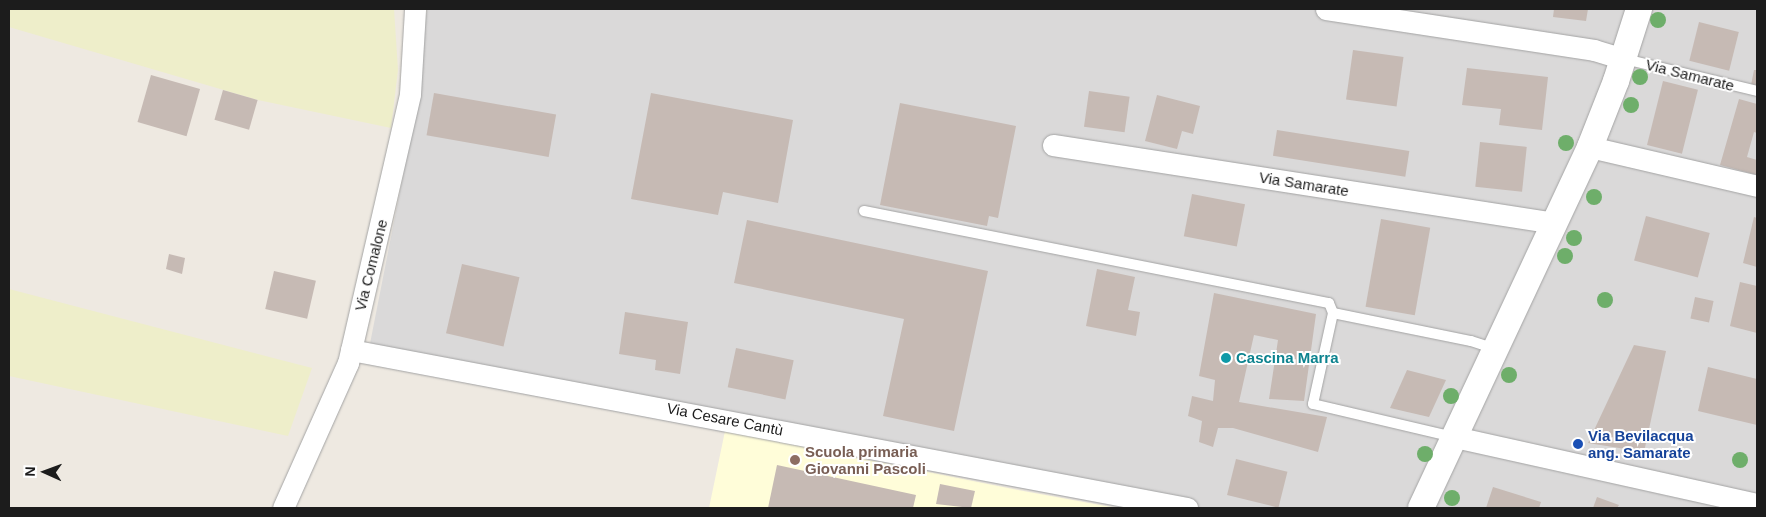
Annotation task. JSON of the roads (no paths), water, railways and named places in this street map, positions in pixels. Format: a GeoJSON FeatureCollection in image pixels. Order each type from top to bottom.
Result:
{"type":"FeatureCollection","features":[{"type":"Feature","properties":{"kind":"street","name":"Via Comalone"},"geometry":{"type":"LineString","coordinates":[[283,508],[351,350],[410,94],[415,9]]}},
{"type":"Feature","properties":{"kind":"street"},"geometry":{"type":"LineString","coordinates":[[1326,9],[1594,50],[1624,59]]}},
{"type":"Feature","properties":{"kind":"street"},"geometry":{"type":"LineString","coordinates":[[1421,508],[1590,147],[1624,59],[1639,9]]}},
{"type":"Feature","properties":{"kind":"street","name":"Via Samarate"},"geometry":{"type":"LineString","coordinates":[[1053,145],[1555,222]]}},
{"type":"Feature","properties":{"kind":"street"},"geometry":{"type":"LineString","coordinates":[[1590,147],[1757,186]]}},
{"type":"Feature","properties":{"kind":"street","name":"Via Cesare Cantù"},"geometry":{"type":"LineString","coordinates":[[351,350],[1187,508]]}},
{"type":"Feature","properties":{"kind":"street"},"geometry":{"type":"LineString","coordinates":[[1455,438],[1757,504]]}},
{"type":"Feature","properties":{"kind":"lane","name":"Via Samarate"},"geometry":{"type":"LineString","coordinates":[[1624,59],[1757,91]]}},
{"type":"Feature","properties":{"kind":"lane"},"geometry":{"type":"LineString","coordinates":[[864,211],[1330,303],[1333,313],[1313,404],[1455,438]]}},
{"type":"Feature","properties":{"kind":"lane"},"geometry":{"type":"LineString","coordinates":[[1333,313],[1470,341],[1496,350]]}},
{"type":"Feature","properties":{"kind":"place","name":"Cascina Marra"},"geometry":{"type":"Point","coordinates":[1226,358]}},
{"type":"Feature","properties":{"kind":"place","name":"Via Bevilacqua ang. Samarate"},"geometry":{"type":"Point","coordinates":[1578,444]}},
{"type":"Feature","properties":{"kind":"place","name":"Scuola primaria Giovanni Pascoli"},"geometry":{"type":"Point","coordinates":[795,460]}}]}
